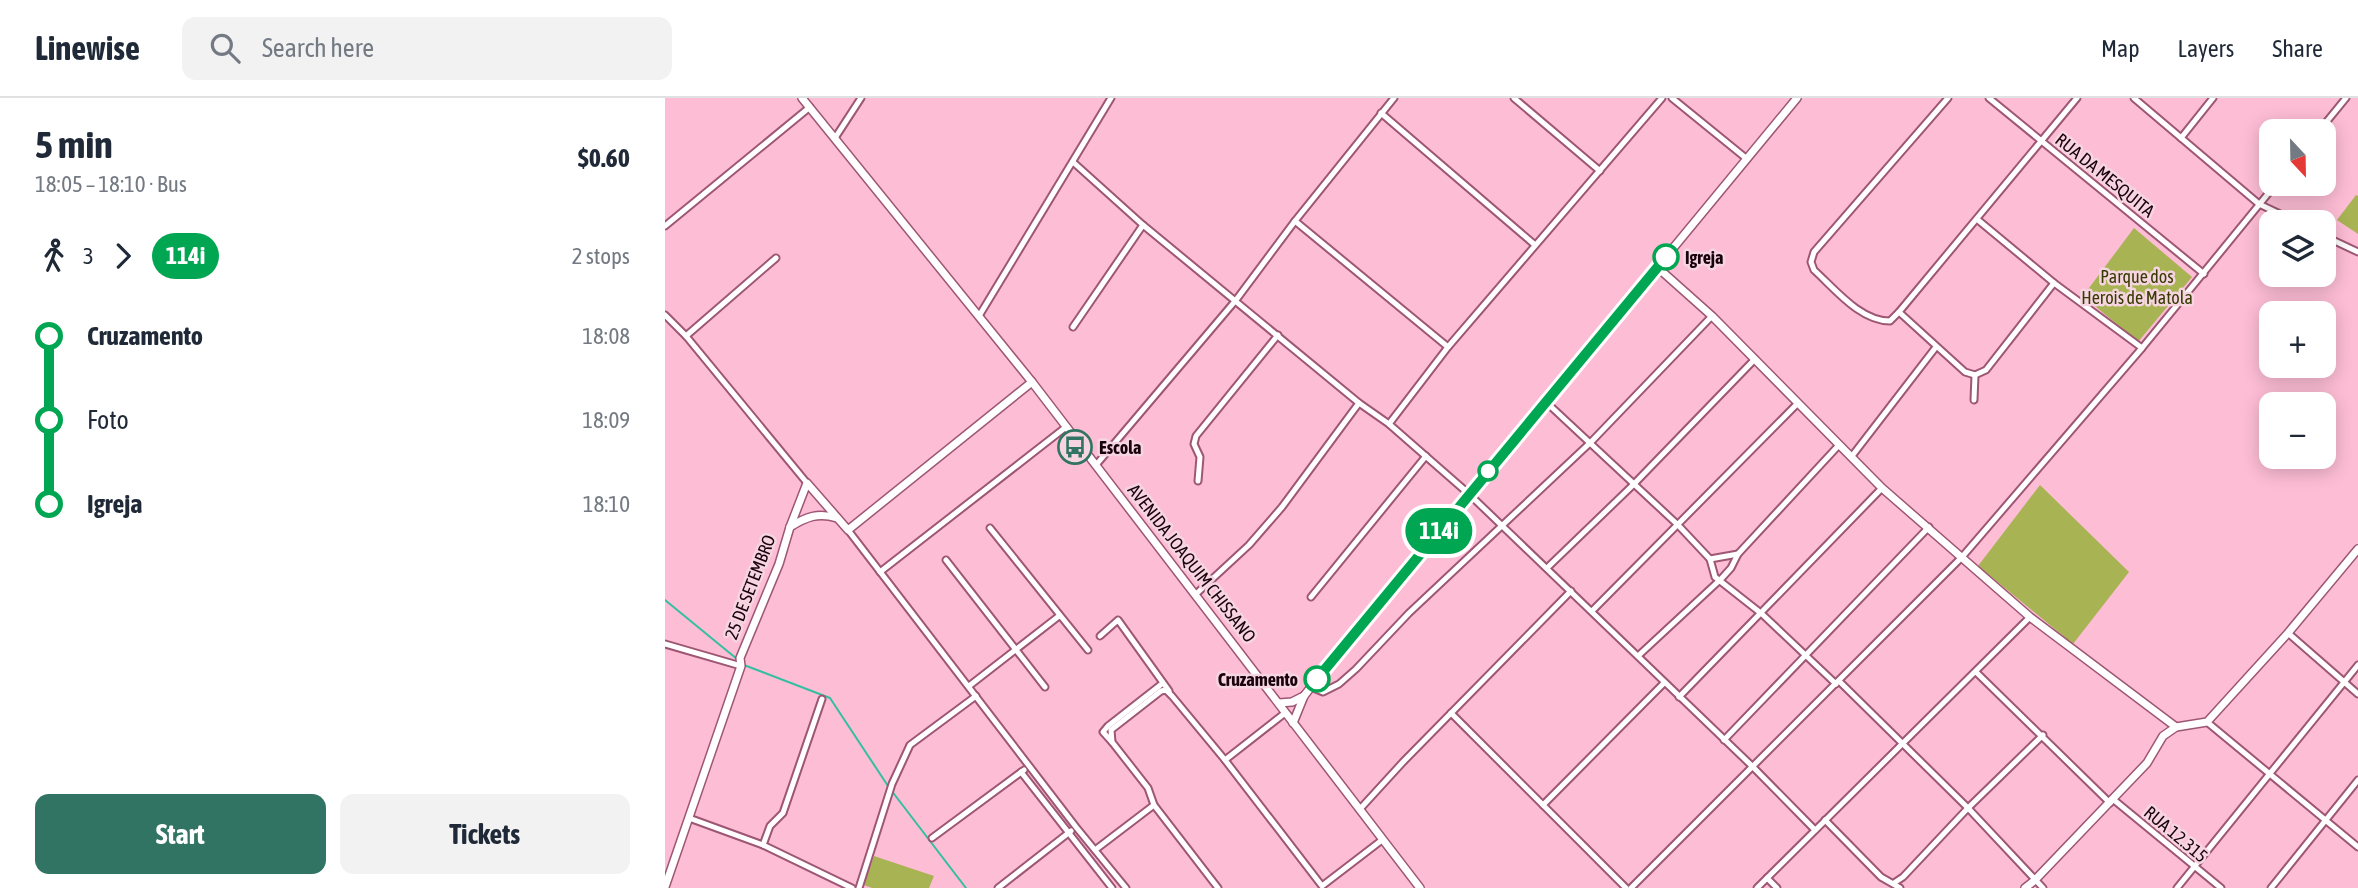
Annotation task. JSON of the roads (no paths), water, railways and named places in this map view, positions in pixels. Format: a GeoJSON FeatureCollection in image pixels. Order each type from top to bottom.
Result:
{"type":"FeatureCollection","features":[{"type":"Feature","properties":{"kind":"street","name":"AVENIDA JOAQUIM CHISSANO"},"geometry":{"type":"LineString","coordinates":[[802,98],[1032,382],[1419,888]]}},
{"type":"Feature","properties":{"kind":"street"},"geometry":{"type":"LineString","coordinates":[[835,138],[860,98]]}},
{"type":"Feature","properties":{"kind":"street"},"geometry":{"type":"LineString","coordinates":[[979,316],[1111,98]]}},
{"type":"Feature","properties":{"kind":"street"},"geometry":{"type":"LineString","coordinates":[[1095,464],[1237,300],[1295,221],[1394,98]]}},
{"type":"Feature","properties":{"kind":"street"},"geometry":{"type":"LineString","coordinates":[[1514,98],[1600,171]]}},
{"type":"Feature","properties":{"kind":"street"},"geometry":{"type":"LineString","coordinates":[[1389,424],[1448,347],[1662,98]]}},
{"type":"Feature","properties":{"kind":"street"},"geometry":{"type":"LineString","coordinates":[[1672,98],[1747,159]]}},
{"type":"Feature","properties":{"kind":"street"},"geometry":{"type":"LineString","coordinates":[[1293,723],[1304,696],[1797,98]]}},
{"type":"Feature","properties":{"kind":"street"},"geometry":{"type":"LineString","coordinates":[[1948,98],[1814,252],[1811,262],[1814,270],[1867,317],[1890,321],[1899,312],[2077,98]]}},
{"type":"Feature","properties":{"kind":"street","name":"RUA DA MESQUITA"},"geometry":{"type":"LineString","coordinates":[[1989,98],[2204,274]]}},
{"type":"Feature","properties":{"kind":"street"},"geometry":{"type":"LineString","coordinates":[[2134,98],[2259,204],[2272,210]]}},
{"type":"Feature","properties":{"kind":"street"},"geometry":{"type":"LineString","coordinates":[[2181,138],[2213,98]]}},
{"type":"Feature","properties":{"kind":"street"},"geometry":{"type":"LineString","coordinates":[[2329,119],[2346,98]]}},
{"type":"Feature","properties":{"kind":"street"},"geometry":{"type":"LineString","coordinates":[[665,226],[810,107]]}},
{"type":"Feature","properties":{"kind":"street"},"geometry":{"type":"LineString","coordinates":[[1381,113],[1535,244]]}},
{"type":"Feature","properties":{"kind":"street"},"geometry":{"type":"LineString","coordinates":[[1073,162],[1143,225],[1359,403],[1389,424],[1469,494],[1815,830]]}},
{"type":"Feature","properties":{"kind":"street"},"geometry":{"type":"LineString","coordinates":[[1632,888],[1962,557],[2142,348],[2266,196]]}},
{"type":"Feature","properties":{"kind":"street"},"geometry":{"type":"LineString","coordinates":[[1977,220],[2054,284],[2142,348]]}},
{"type":"Feature","properties":{"kind":"street"},"geometry":{"type":"LineString","coordinates":[[1295,221],[1448,347]]}},
{"type":"Feature","properties":{"kind":"street"},"geometry":{"type":"LineString","coordinates":[[1073,327],[1143,225]]}},
{"type":"Feature","properties":{"kind":"street"},"geometry":{"type":"LineString","coordinates":[[2336,242],[2358,252]]}},
{"type":"Feature","properties":{"kind":"street"},"geometry":{"type":"LineString","coordinates":[[686,336],[776,258]]}},
{"type":"Feature","properties":{"kind":"street"},"geometry":{"type":"LineString","coordinates":[[1657,267],[1712,316],[1882,488],[2030,617],[2176,727]]}},
{"type":"Feature","properties":{"kind":"street"},"geometry":{"type":"LineString","coordinates":[[1899,312],[1965,372],[1975,375],[1986,370],[2054,284]]}},
{"type":"Feature","properties":{"kind":"street"},"geometry":{"type":"LineString","coordinates":[[665,315],[686,336],[848,530],[1124,887]]}},
{"type":"Feature","properties":{"kind":"street"},"geometry":{"type":"LineString","coordinates":[[1313,685],[1323,692],[1339,684],[1409,613],[1591,442],[1712,316]]}},
{"type":"Feature","properties":{"kind":"street"},"geometry":{"type":"LineString","coordinates":[[1198,481],[1200,457],[1194,444],[1196,436],[1278,335]]}},
{"type":"Feature","properties":{"kind":"street"},"geometry":{"type":"LineString","coordinates":[[1852,456],[1936,347]]}},
{"type":"Feature","properties":{"kind":"street"},"geometry":{"type":"LineString","coordinates":[[1547,568],[1633,485],[1755,359]]}},
{"type":"Feature","properties":{"kind":"street"},"geometry":{"type":"LineString","coordinates":[[1974,400],[1975,375]]}},
{"type":"Feature","properties":{"kind":"street"},"geometry":{"type":"LineString","coordinates":[[848,530],[1032,382]]}},
{"type":"Feature","properties":{"kind":"street"},"geometry":{"type":"LineString","coordinates":[[1546,402],[1678,525],[1710,559],[1715,576],[1838,682],[1968,808],[2042,888]]}},
{"type":"Feature","properties":{"kind":"street"},"geometry":{"type":"LineString","coordinates":[[1196,594],[1249,545],[1282,507],[1359,403]]}},
{"type":"Feature","properties":{"kind":"street"},"geometry":{"type":"LineString","coordinates":[[1592,611],[1798,403]]}},
{"type":"Feature","properties":{"kind":"street"},"geometry":{"type":"LineString","coordinates":[[880,572],[1066,427]]}},
{"type":"Feature","properties":{"kind":"street"},"geometry":{"type":"LineString","coordinates":[[1638,656],[1721,579],[1738,554],[1839,445]]}},
{"type":"Feature","properties":{"kind":"street"},"geometry":{"type":"LineString","coordinates":[[1311,597],[1426,456]]}},
{"type":"Feature","properties":{"kind":"street","name":"25 DE SETEMBRO"},"geometry":{"type":"LineString","coordinates":[[665,887],[741,662],[807,483]]}},
{"type":"Feature","properties":{"kind":"street"},"geometry":{"type":"LineString","coordinates":[[1679,697],[1882,488]]}},
{"type":"Feature","properties":{"kind":"street"},"geometry":{"type":"LineString","coordinates":[[790,527],[813,515],[825,514],[838,518]]}},
{"type":"Feature","properties":{"kind":"street"},"geometry":{"type":"LineString","coordinates":[[1724,740],[1929,527]]}},
{"type":"Feature","properties":{"kind":"street"},"geometry":{"type":"LineString","coordinates":[[990,528],[1088,650]]}},
{"type":"Feature","properties":{"kind":"street"},"geometry":{"type":"LineString","coordinates":[[2025,888],[2147,763],[2163,736],[2176,727],[2207,722],[2288,633],[2358,549]]}},
{"type":"Feature","properties":{"kind":"street"},"geometry":{"type":"LineString","coordinates":[[1710,559],[1738,554]]}},
{"type":"Feature","properties":{"kind":"street"},"geometry":{"type":"LineString","coordinates":[[946,560],[1045,687]]}},
{"type":"Feature","properties":{"kind":"street"},"geometry":{"type":"LineString","coordinates":[[1360,809],[1571,591]]}},
{"type":"Feature","properties":{"kind":"street"},"geometry":{"type":"LineString","coordinates":[[969,686],[1059,616]]}},
{"type":"Feature","properties":{"kind":"street"},"geometry":{"type":"LineString","coordinates":[[1757,888],[2030,617]]}},
{"type":"Feature","properties":{"kind":"street"},"geometry":{"type":"LineString","coordinates":[[1100,636],[1118,620],[1172,696]]}},
{"type":"Feature","properties":{"kind":"street"},"geometry":{"type":"LineString","coordinates":[[2288,633],[2358,694]]}},
{"type":"Feature","properties":{"kind":"street"},"geometry":{"type":"LineString","coordinates":[[665,644],[741,662]]}},
{"type":"Feature","properties":{"kind":"street"},"geometry":{"type":"LineString","coordinates":[[2177,888],[2358,665]]}},
{"type":"Feature","properties":{"kind":"street","name":"RUA 12.315"},"geometry":{"type":"LineString","coordinates":[[1976,672],[2112,801],[2221,888]]}},
{"type":"Feature","properties":{"kind":"street"},"geometry":{"type":"LineString","coordinates":[[1163,682],[1103,732],[1148,788],[1154,805],[1218,888]]}},
{"type":"Feature","properties":{"kind":"street"},"geometry":{"type":"LineString","coordinates":[[1543,805],[1664,683]]}},
{"type":"Feature","properties":{"kind":"street"},"geometry":{"type":"LineString","coordinates":[[1112,742],[1111,730],[1156,693],[1166,690],[1225,760],[1322,886],[1382,840]]}},
{"type":"Feature","properties":{"kind":"street"},"geometry":{"type":"LineString","coordinates":[[859,888],[892,784],[910,745],[976,696]]}},
{"type":"Feature","properties":{"kind":"street"},"geometry":{"type":"LineString","coordinates":[[1279,703],[1292,702],[1304,696]]}},
{"type":"Feature","properties":{"kind":"street"},"geometry":{"type":"LineString","coordinates":[[763,845],[771,826],[783,813],[822,699]]}},
{"type":"Feature","properties":{"kind":"street"},"geometry":{"type":"LineString","coordinates":[[1225,760],[1285,713]]}},
{"type":"Feature","properties":{"kind":"street"},"geometry":{"type":"LineString","coordinates":[[1451,713],[1626,888]]}},
{"type":"Feature","properties":{"kind":"street"},"geometry":{"type":"LineString","coordinates":[[2207,722],[2358,847]]}},
{"type":"Feature","properties":{"kind":"street"},"geometry":{"type":"LineString","coordinates":[[1894,883],[2043,735]]}},
{"type":"Feature","properties":{"kind":"street"},"geometry":{"type":"LineString","coordinates":[[932,838],[1030,766]]}},
{"type":"Feature","properties":{"kind":"street"},"geometry":{"type":"LineString","coordinates":[[1021,772],[1112,888]]}},
{"type":"Feature","properties":{"kind":"street"},"geometry":{"type":"LineString","coordinates":[[2270,888],[2358,780]]}},
{"type":"Feature","properties":{"kind":"street"},"geometry":{"type":"LineString","coordinates":[[1095,850],[1154,805]]}},
{"type":"Feature","properties":{"kind":"street"},"geometry":{"type":"LineString","coordinates":[[688,818],[763,845],[852,888]]}},
{"type":"Feature","properties":{"kind":"street"},"geometry":{"type":"LineString","coordinates":[[1825,820],[1881,877],[1900,888]]}},
{"type":"Feature","properties":{"kind":"street"},"geometry":{"type":"LineString","coordinates":[[999,888],[1076,827]]}},
{"type":"Feature","properties":{"kind":"street"},"geometry":{"type":"LineString","coordinates":[[1767,878],[1777,888]]}},
{"type":"Feature","properties":{"kind":"waterway"},"geometry":{"type":"LineString","coordinates":[[665,600],[737,659]]}},
{"type":"Feature","properties":{"kind":"waterway"},"geometry":{"type":"LineString","coordinates":[[744,665],[830,698],[888,786]]}},
{"type":"Feature","properties":{"kind":"waterway"},"geometry":{"type":"LineString","coordinates":[[891,790],[966,888]]}},
{"type":"Feature","properties":{"kind":"place","name":"Igreja"},"geometry":{"type":"Point","coordinates":[1666,257]}},
{"type":"Feature","properties":{"kind":"place","name":"Escola"},"geometry":{"type":"Point","coordinates":[1075,447]}},
{"type":"Feature","properties":{"kind":"place","name":"Cruzamento"},"geometry":{"type":"Point","coordinates":[1317,679]}},
{"type":"Feature","properties":{"kind":"park label","name":"Parque dos Herois de Matola"},"geometry":{"type":"Point","coordinates":[2137,286]}}]}
